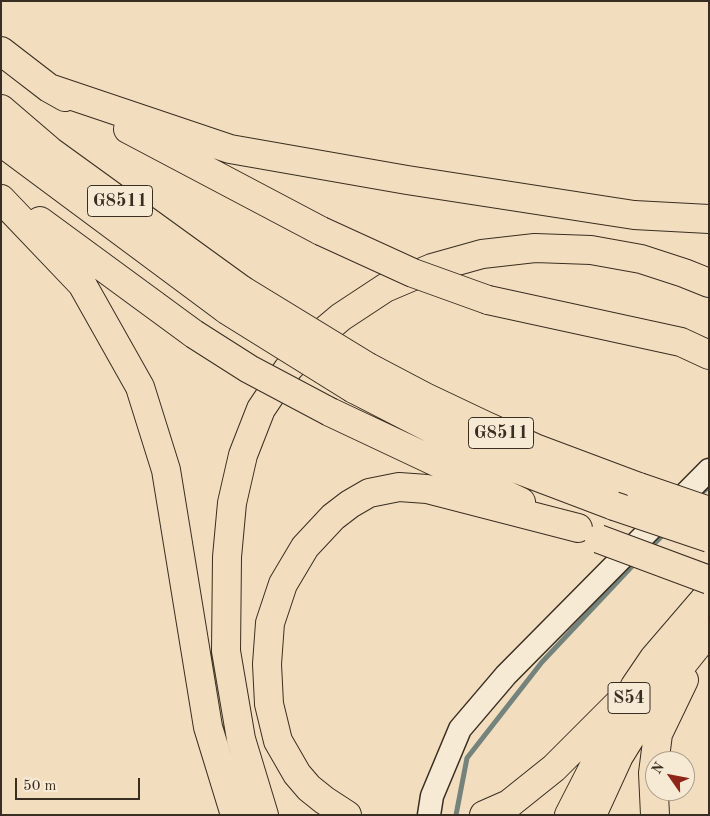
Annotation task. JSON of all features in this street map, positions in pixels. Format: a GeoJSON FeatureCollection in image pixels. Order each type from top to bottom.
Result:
{"type":"FeatureCollection","features":[{"type":"Feature","properties":{"kind":"highway"},"geometry":{"type":"LineString","coordinates":[[1,51],[49,88],[321,231],[414,273],[488,300],[681,342],[709,355]]}},
{"type":"Feature","properties":{"kind":"highway"},"geometry":{"type":"LineString","coordinates":[[49,88],[230,149],[407,180],[634,215],[709,219]]}},
{"type":"Feature","properties":{"kind":"highway","name":"G8511"},"geometry":{"type":"LineString","coordinates":[[1,109],[235,300]]}},
{"type":"Feature","properties":{"kind":"highway","name":"G8511"},"geometry":{"type":"LineString","coordinates":[[1,142],[235,300],[473,450],[519,470],[614,506],[709,538]]}},
{"type":"Feature","properties":{"kind":"highway"},"geometry":{"type":"LineString","coordinates":[[1,191],[80,252],[194,334],[249,368],[330,412],[588,533],[709,580]]}},
{"type":"Feature","properties":{"kind":"highway"},"geometry":{"type":"LineString","coordinates":[[1,199],[82,284],[140,387],[166,470],[208,727],[235,815]]}},
{"type":"Feature","properties":{"kind":"highway"},"geometry":{"type":"LineString","coordinates":[[264,815],[240,739],[226,651],[227,557],[232,503],[248,439],[260,409],[288,369],[310,345],[341,317],[385,288],[432,268],[482,254],[536,248],[592,250],[641,259],[684,272],[709,283]]}},
{"type":"Feature","properties":{"kind":"highway","name":"G8511"},"geometry":{"type":"LineString","coordinates":[[361,378],[425,397],[535,448],[709,511]]}},
{"type":"Feature","properties":{"kind":"highway"},"geometry":{"type":"LineString","coordinates":[[347,815],[309,788],[297,774],[278,740],[268,704],[266,664],[270,623],[283,584],[304,547],[350,504],[368,493],[399,487],[427,489],[588,533]]}},
{"type":"Feature","properties":{"kind":"highway","name":"S54"},"geometry":{"type":"LineString","coordinates":[[569,815],[636,686],[654,658],[709,594]]}},
{"type":"Feature","properties":{"kind":"highway"},"geometry":{"type":"LineString","coordinates":[[655,815],[653,773],[658,734],[707,634]]}},
{"type":"Feature","properties":{"kind":"highway","name":"S54"},"geometry":{"type":"LineString","coordinates":[[592,815],[619,756],[653,701],[707,634]]}},
{"type":"Feature","properties":{"kind":"highway"},"geometry":{"type":"LineString","coordinates":[[484,815],[508,804],[554,768],[636,686]]}},
{"type":"Feature","properties":{"kind":"street"},"geometry":{"type":"LineString","coordinates":[[429,815],[432,796],[460,729],[506,675],[709,470]]}},
{"type":"Feature","properties":{"kind":"waterway"},"geometry":{"type":"LineString","coordinates":[[697,498],[709,486]]}},
{"type":"Feature","properties":{"kind":"waterway"},"geometry":{"type":"LineString","coordinates":[[649,549],[666,532]]}},
{"type":"Feature","properties":{"kind":"waterway"},"geometry":{"type":"LineString","coordinates":[[456,815],[467,758],[542,662],[636,562]]}}]}
